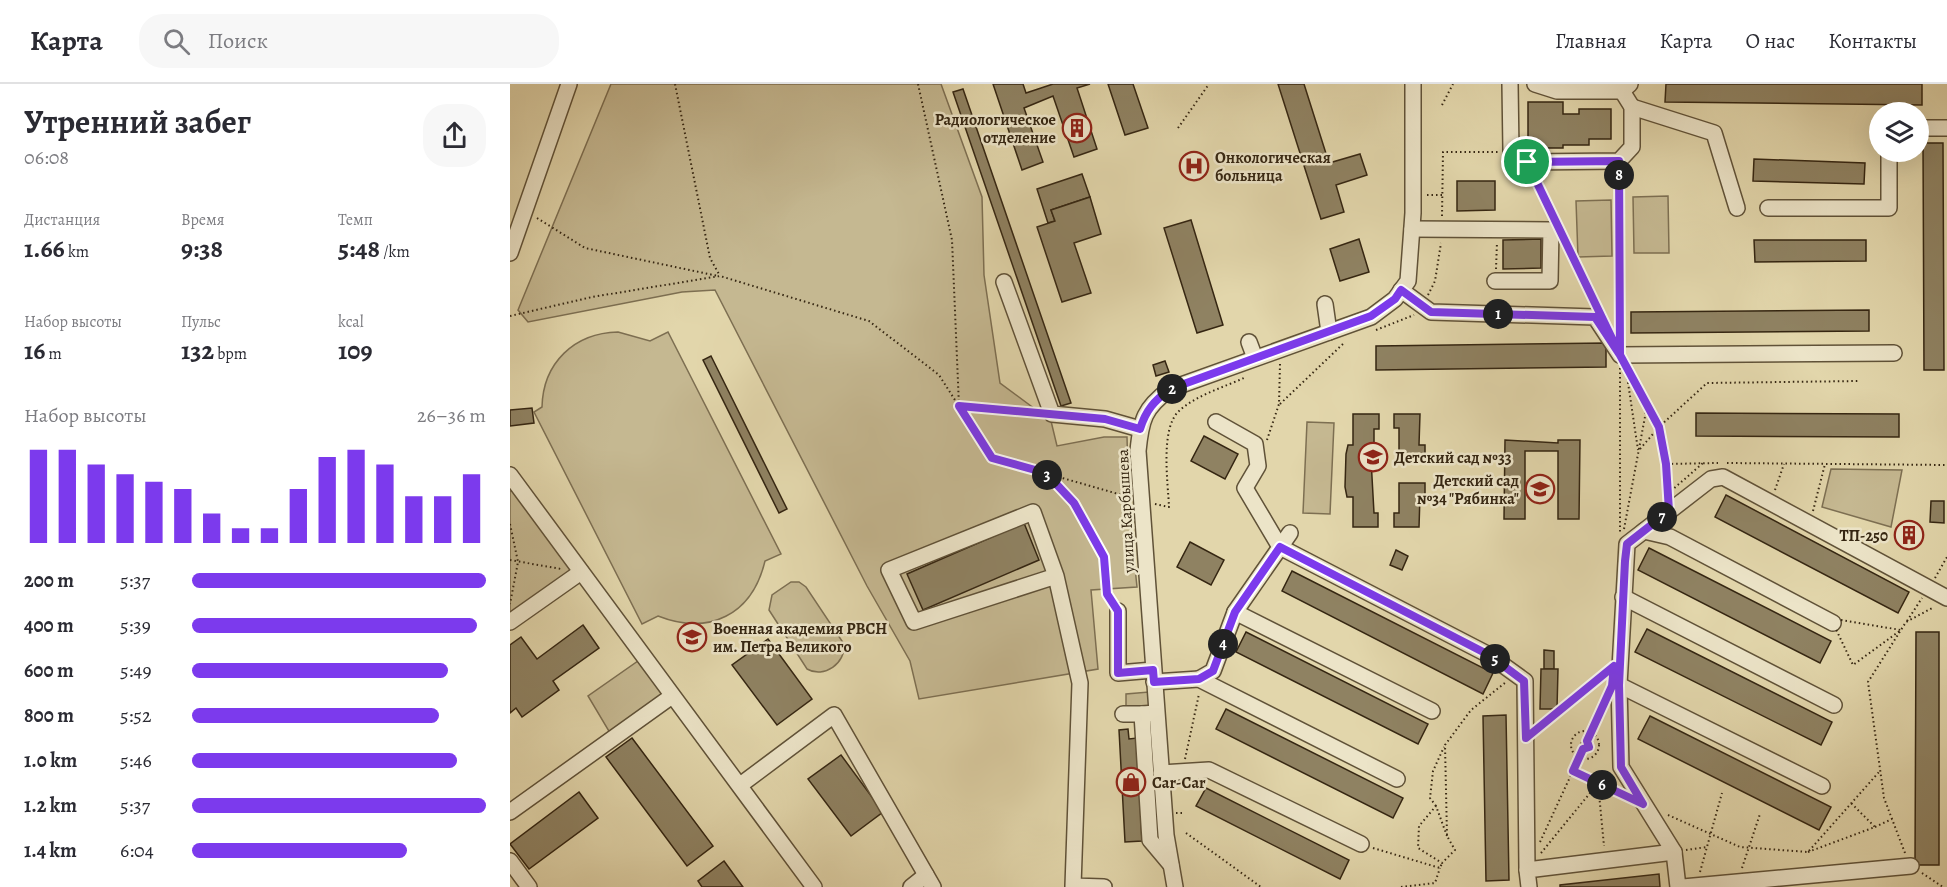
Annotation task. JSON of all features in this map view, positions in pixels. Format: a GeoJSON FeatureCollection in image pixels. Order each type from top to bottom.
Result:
{"type":"FeatureCollection","features":[{"type":"Feature","properties":{"kind":"street"},"geometry":{"type":"LineString","coordinates":[[510,254],[569,84]]}},
{"type":"Feature","properties":{"kind":"street"},"geometry":{"type":"LineString","coordinates":[[1413,84],[1412,229],[1408,280],[1401,290],[1431,312],[1595,317],[1623,361],[1894,353]]}},
{"type":"Feature","properties":{"kind":"street"},"geometry":{"type":"LineString","coordinates":[[1510,84],[1511,152],[1527,162],[1619,161],[1632,147],[1632,107],[1626,88],[1557,91],[1535,84]]}},
{"type":"Feature","properties":{"kind":"street"},"geometry":{"type":"LineString","coordinates":[[1632,107],[1714,133],[1737,208]]}},
{"type":"Feature","properties":{"kind":"street"},"geometry":{"type":"LineString","coordinates":[[1929,128],[1947,128]]}},
{"type":"Feature","properties":{"kind":"street"},"geometry":{"type":"LineString","coordinates":[[1768,208],[1889,208],[1888,162]]}},
{"type":"Feature","properties":{"kind":"street"},"geometry":{"type":"LineString","coordinates":[[1412,229],[1551,230],[1550,281],[1495,281]]}},
{"type":"Feature","properties":{"kind":"street"},"geometry":{"type":"LineString","coordinates":[[1004,282],[1052,414],[1105,419],[1140,429]]}},
{"type":"Feature","properties":{"kind":"street","name":"улица Карбышева"},"geometry":{"type":"LineString","coordinates":[[1175,887],[1166,836],[1161,773],[1149,713],[1154,676],[1138,451],[1140,429],[1145,413],[1155,400],[1170,389],[1371,316],[1395,299],[1401,290]]}},
{"type":"Feature","properties":{"kind":"street"},"geometry":{"type":"LineString","coordinates":[[1326,304],[1329,332]]}},
{"type":"Feature","properties":{"kind":"street"},"geometry":{"type":"LineString","coordinates":[[1249,342],[1255,358]]}},
{"type":"Feature","properties":{"kind":"street"},"geometry":{"type":"LineString","coordinates":[[1215,422],[1255,444],[1258,466],[1245,488],[1280,547],[1489,655],[1524,681],[1529,887]]}},
{"type":"Feature","properties":{"kind":"street"},"geometry":{"type":"LineString","coordinates":[[510,475],[814,887]]}},
{"type":"Feature","properties":{"kind":"street"},"geometry":{"type":"LineString","coordinates":[[1678,887],[1674,852],[1621,767],[1614,690],[1627,544],[1711,479],[1723,477],[1810,524],[1941,602]]}},
{"type":"Feature","properties":{"kind":"street"},"geometry":{"type":"LineString","coordinates":[[1056,576],[914,622],[889,570],[1033,512],[1056,576],[1080,683],[1073,886],[1104,887]]}},
{"type":"Feature","properties":{"kind":"street"},"geometry":{"type":"LineString","coordinates":[[1644,531],[1670,537],[1833,623]]}},
{"type":"Feature","properties":{"kind":"street"},"geometry":{"type":"LineString","coordinates":[[1199,679],[1213,671],[1235,612],[1290,533]]}},
{"type":"Feature","properties":{"kind":"street"},"geometry":{"type":"LineString","coordinates":[[510,622],[581,572]]}},
{"type":"Feature","properties":{"kind":"street"},"geometry":{"type":"LineString","coordinates":[[1623,597],[1834,705]]}},
{"type":"Feature","properties":{"kind":"street"},"geometry":{"type":"LineString","coordinates":[[1118,611],[1118,673],[1199,679],[1397,779]]}},
{"type":"Feature","properties":{"kind":"street"},"geometry":{"type":"LineString","coordinates":[[1235,612],[1432,711]]}},
{"type":"Feature","properties":{"kind":"street"},"geometry":{"type":"LineString","coordinates":[[1614,690],[1822,786]]}},
{"type":"Feature","properties":{"kind":"street"},"geometry":{"type":"LineString","coordinates":[[510,812],[672,696]]}},
{"type":"Feature","properties":{"kind":"street"},"geometry":{"type":"LineString","coordinates":[[1123,714],[1149,713],[1149,840],[1172,866]]}},
{"type":"Feature","properties":{"kind":"street"},"geometry":{"type":"LineString","coordinates":[[743,783],[834,715],[930,881],[912,887]]}},
{"type":"Feature","properties":{"kind":"street"},"geometry":{"type":"LineString","coordinates":[[1161,773],[1209,770],[1361,844]]}},
{"type":"Feature","properties":{"kind":"street"},"geometry":{"type":"LineString","coordinates":[[1527,870],[1674,852]]}},
{"type":"Feature","properties":{"kind":"street"},"geometry":{"type":"LineString","coordinates":[[510,861],[529,887]]}},
{"type":"Feature","properties":{"kind":"street"},"geometry":{"type":"LineString","coordinates":[[1689,886],[1911,866]]}},
{"type":"Feature","properties":{"kind":"path"},"geometry":{"type":"LineString","coordinates":[[675,84],[710,258],[720,276]]}},
{"type":"Feature","properties":{"kind":"path"},"geometry":{"type":"LineString","coordinates":[[918,84],[952,240],[959,406]]}},
{"type":"Feature","properties":{"kind":"path"},"geometry":{"type":"LineString","coordinates":[[1178,128],[1209,84]]}},
{"type":"Feature","properties":{"kind":"path"},"geometry":{"type":"LineString","coordinates":[[1442,105],[1453,84]]}},
{"type":"Feature","properties":{"kind":"path"},"geometry":{"type":"LineString","coordinates":[[1619,161],[1620,332]]}},
{"type":"Feature","properties":{"kind":"path"},"geometry":{"type":"LineString","coordinates":[[1527,162],[1558,227]]}},
{"type":"Feature","properties":{"kind":"path"},"geometry":{"type":"LineString","coordinates":[[1421,195],[1442,195]]}},
{"type":"Feature","properties":{"kind":"path"},"geometry":{"type":"LineString","coordinates":[[525,211],[585,248],[720,276],[869,321],[939,375],[992,458],[1141,501],[1169,507],[1169,429],[1178,412],[1197,400],[1250,375]]}},
{"type":"Feature","properties":{"kind":"path"},"geometry":{"type":"LineString","coordinates":[[1495,281],[1497,230]]}},
{"type":"Feature","properties":{"kind":"path"},"geometry":{"type":"LineString","coordinates":[[1563,237],[1599,312]]}},
{"type":"Feature","properties":{"kind":"path"},"geometry":{"type":"LineString","coordinates":[[510,316],[591,297],[720,276]]}},
{"type":"Feature","properties":{"kind":"path"},"geometry":{"type":"LineString","coordinates":[[1279,404],[1347,340]]}},
{"type":"Feature","properties":{"kind":"path"},"geometry":{"type":"LineString","coordinates":[[1623,361],[1659,427],[1666,464],[1669,511]]}},
{"type":"Feature","properties":{"kind":"path"},"geometry":{"type":"LineString","coordinates":[[1623,361],[1638,452]]}},
{"type":"Feature","properties":{"kind":"path"},"geometry":{"type":"LineString","coordinates":[[1620,537],[1623,361]]}},
{"type":"Feature","properties":{"kind":"path"},"geometry":{"type":"LineString","coordinates":[[1265,446],[1279,404],[1280,364],[1269,368]]}},
{"type":"Feature","properties":{"kind":"path"},"geometry":{"type":"LineString","coordinates":[[1638,452],[1659,427],[1707,382],[1859,381]]}},
{"type":"Feature","properties":{"kind":"path"},"geometry":{"type":"LineString","coordinates":[[959,406],[1052,414]]}},
{"type":"Feature","properties":{"kind":"path"},"geometry":{"type":"LineString","coordinates":[[1622,541],[1647,406]]}},
{"type":"Feature","properties":{"kind":"path"},"geometry":{"type":"LineString","coordinates":[[1666,464],[1947,465]]}},
{"type":"Feature","properties":{"kind":"path"},"geometry":{"type":"LineString","coordinates":[[1771,503],[1784,464]]}},
{"type":"Feature","properties":{"kind":"path"},"geometry":{"type":"LineString","coordinates":[[1810,524],[1825,464]]}},
{"type":"Feature","properties":{"kind":"path"},"geometry":{"type":"LineString","coordinates":[[1046,473],[1074,503],[1104,557],[1107,594],[1118,611]]}},
{"type":"Feature","properties":{"kind":"path"},"geometry":{"type":"LineString","coordinates":[[510,524],[518,562],[510,604]]}},
{"type":"Feature","properties":{"kind":"path"},"geometry":{"type":"LineString","coordinates":[[510,560],[581,572]]}},
{"type":"Feature","properties":{"kind":"path"},"geometry":{"type":"LineString","coordinates":[[1941,602],[1906,622],[1868,682],[1884,798],[1911,866],[1943,887]]}},
{"type":"Feature","properties":{"kind":"path"},"geometry":{"type":"LineString","coordinates":[[1841,620],[1901,630],[1853,665],[1833,623],[1841,620]]}},
{"type":"Feature","properties":{"kind":"path"},"geometry":{"type":"LineString","coordinates":[[1526,738],[1614,666]]}},
{"type":"Feature","properties":{"kind":"path"},"geometry":{"type":"LineString","coordinates":[[1401,887],[1435,883],[1442,863],[1455,850],[1436,806],[1430,798],[1433,771],[1445,745],[1471,710],[1515,675]]}},
{"type":"Feature","properties":{"kind":"path"},"geometry":{"type":"LineString","coordinates":[[1182,771],[1199,702],[1199,679]]}},
{"type":"Feature","properties":{"kind":"path"},"geometry":{"type":"LineString","coordinates":[[1589,747],[1587,741],[1614,690]]}},
{"type":"Feature","properties":{"kind":"path"},"geometry":{"type":"LineString","coordinates":[[1580,732],[1591,732],[1598,740],[1598,751],[1590,759],[1579,758],[1572,750],[1572,739],[1580,732]]}},
{"type":"Feature","properties":{"kind":"path"},"geometry":{"type":"LineString","coordinates":[[1572,739],[1581,743],[1587,741]]}},
{"type":"Feature","properties":{"kind":"path"},"geometry":{"type":"LineString","coordinates":[[1536,850],[1583,749],[1581,743]]}},
{"type":"Feature","properties":{"kind":"path"},"geometry":{"type":"LineString","coordinates":[[1445,745],[1447,836]]}},
{"type":"Feature","properties":{"kind":"path"},"geometry":{"type":"LineString","coordinates":[[1583,749],[1589,747],[1598,751]]}},
{"type":"Feature","properties":{"kind":"path"},"geometry":{"type":"LineString","coordinates":[[1527,870],[1610,769]]}},
{"type":"Feature","properties":{"kind":"path"},"geometry":{"type":"LineString","coordinates":[[1573,771],[1740,847],[1808,852],[1892,819]]}},
{"type":"Feature","properties":{"kind":"path"},"geometry":{"type":"LineString","coordinates":[[1808,852],[1879,772]]}},
{"type":"Feature","properties":{"kind":"path"},"geometry":{"type":"LineString","coordinates":[[1598,783],[1605,861]]}},
{"type":"Feature","properties":{"kind":"path"},"geometry":{"type":"LineString","coordinates":[[1689,886],[1707,847],[1722,793]]}},
{"type":"Feature","properties":{"kind":"path"},"geometry":{"type":"LineString","coordinates":[[1851,803],[1875,826]]}},
{"type":"Feature","properties":{"kind":"path"},"geometry":{"type":"LineString","coordinates":[[1436,806],[1419,826],[1418,849],[1442,863]]}},
{"type":"Feature","properties":{"kind":"path"},"geometry":{"type":"LineString","coordinates":[[1174,814],[1185,813]]}},
{"type":"Feature","properties":{"kind":"path"},"geometry":{"type":"LineString","coordinates":[[1738,882],[1760,814]]}},
{"type":"Feature","properties":{"kind":"path"},"geometry":{"type":"LineString","coordinates":[[1186,833],[1261,887]]}},
{"type":"Feature","properties":{"kind":"path"},"geometry":{"type":"LineString","coordinates":[[1361,844],[1440,868]]}},
{"type":"Feature","properties":{"kind":"path"},"geometry":{"type":"LineString","coordinates":[[1674,852],[1707,847]]}},
{"type":"Feature","properties":{"kind":"shaded area"},"geometry":{"type":"Polygon","coordinates":[[[611,84],[941,84],[982,197],[984,275],[1000,383],[1051,421],[1057,446],[1104,437],[1127,437],[1129,509],[1137,587],[1091,590],[1098,669],[919,699],[910,661],[867,586],[715,290],[682,292],[528,322],[518,310],[611,84]]]}},
{"type":"Feature","properties":{"kind":"shaded area"},"geometry":{"type":"Polygon","coordinates":[[[1668,196],[1669,253],[1634,253],[1633,197],[1668,196]]]}},
{"type":"Feature","properties":{"kind":"shaded area"},"geometry":{"type":"Polygon","coordinates":[[[1611,200],[1612,256],[1578,257],[1576,201],[1611,200]]]}},
{"type":"Feature","properties":{"kind":"shaded area"},"geometry":{"type":"Polygon","coordinates":[[[618,332],[650,341],[668,332],[781,554],[765,561],[759,580],[739,607],[711,622],[677,622],[658,616],[642,624],[534,412],[542,407],[548,377],[564,353],[588,338],[618,332]]]}},
{"type":"Feature","properties":{"kind":"shaded area"},"geometry":{"type":"Polygon","coordinates":[[[1307,422],[1334,423],[1330,514],[1303,513],[1307,422]]]}},
{"type":"Feature","properties":{"kind":"shaded area"},"geometry":{"type":"Polygon","coordinates":[[[1831,469],[1902,470],[1891,527],[1822,507],[1831,469]]]}},
{"type":"Feature","properties":{"kind":"shaded area"},"geometry":{"type":"Polygon","coordinates":[[[510,491],[517,492],[572,568],[570,575],[510,614],[510,491]]]}},
{"type":"Feature","properties":{"kind":"shaded area"},"geometry":{"type":"Polygon","coordinates":[[[791,582],[799,582],[806,587],[844,644],[844,651],[838,663],[827,670],[814,672],[807,669],[769,610],[772,595],[791,582]]]}},
{"type":"Feature","properties":{"kind":"shaded area"},"geometry":{"type":"Polygon","coordinates":[[[638,661],[662,690],[660,697],[610,733],[588,696],[638,661]]]}},
{"type":"Feature","properties":{"kind":"shaded area"},"geometry":{"type":"Polygon","coordinates":[[[1149,692],[1150,708],[1126,709],[1126,694],[1149,692]]]}},
{"type":"Feature","properties":{"kind":"building","name":"Радиологическое отделение"},"geometry":{"type":"Polygon","coordinates":[[[993,84],[1023,84],[1026,93],[1053,84],[1090,84],[1077,88],[1097,149],[1074,157],[1053,96],[1024,108],[1043,162],[1022,170],[993,84]]]}},
{"type":"Feature","properties":{"kind":"building"},"geometry":{"type":"Polygon","coordinates":[[[1108,84],[1133,84],[1148,128],[1125,135],[1108,84]]]}},
{"type":"Feature","properties":{"kind":"building"},"geometry":{"type":"Polygon","coordinates":[[[1278,84],[1304,84],[1329,163],[1360,154],[1367,175],[1336,185],[1344,212],[1321,219],[1278,84]]]}},
{"type":"Feature","properties":{"kind":"building"},"geometry":{"type":"Polygon","coordinates":[[[1666,84],[1922,84],[1922,102],[1869,102],[1869,104],[1665,102],[1666,84]]]}},
{"type":"Feature","properties":{"kind":"building"},"geometry":{"type":"Polygon","coordinates":[[[963,89],[1071,403],[1061,406],[953,92],[963,89]]]}},
{"type":"Feature","properties":{"kind":"building"},"geometry":{"type":"Polygon","coordinates":[[[1528,102],[1563,102],[1563,114],[1579,114],[1579,109],[1611,109],[1611,139],[1589,139],[1589,145],[1563,145],[1563,148],[1528,148],[1528,102]]]}},
{"type":"Feature","properties":{"kind":"building"},"geometry":{"type":"Polygon","coordinates":[[[1929,143],[1943,143],[1944,370],[1924,370],[1923,162],[1929,162],[1929,143]]]}},
{"type":"Feature","properties":{"kind":"building"},"geometry":{"type":"Polygon","coordinates":[[[1754,159],[1865,163],[1864,184],[1753,181],[1754,159]]]}},
{"type":"Feature","properties":{"kind":"building"},"geometry":{"type":"Polygon","coordinates":[[[1082,174],[1090,197],[1051,210],[1055,221],[1048,223],[1037,189],[1082,174]]]}},
{"type":"Feature","properties":{"kind":"building"},"geometry":{"type":"Polygon","coordinates":[[[1457,181],[1495,181],[1495,210],[1457,211],[1457,181]]]}},
{"type":"Feature","properties":{"kind":"building"},"geometry":{"type":"Polygon","coordinates":[[[1090,197],[1101,234],[1074,243],[1091,293],[1062,302],[1037,227],[1055,221],[1051,210],[1090,197]]]}},
{"type":"Feature","properties":{"kind":"building"},"geometry":{"type":"Polygon","coordinates":[[[1191,220],[1223,325],[1197,333],[1164,228],[1191,220]]]}},
{"type":"Feature","properties":{"kind":"building"},"geometry":{"type":"Polygon","coordinates":[[[1359,239],[1369,272],[1340,281],[1330,249],[1359,239]]]}},
{"type":"Feature","properties":{"kind":"building"},"geometry":{"type":"Polygon","coordinates":[[[1541,239],[1541,268],[1503,269],[1503,240],[1541,239]]]}},
{"type":"Feature","properties":{"kind":"building"},"geometry":{"type":"Polygon","coordinates":[[[1754,240],[1866,240],[1866,261],[1755,262],[1754,240]]]}},
{"type":"Feature","properties":{"kind":"building"},"geometry":{"type":"Polygon","coordinates":[[[1869,310],[1869,331],[1631,333],[1631,312],[1869,310]]]}},
{"type":"Feature","properties":{"kind":"building"},"geometry":{"type":"Polygon","coordinates":[[[1606,343],[1606,367],[1376,370],[1376,346],[1606,343]]]}},
{"type":"Feature","properties":{"kind":"building"},"geometry":{"type":"Polygon","coordinates":[[[711,356],[787,509],[779,513],[703,360],[711,356]]]}},
{"type":"Feature","properties":{"kind":"building"},"geometry":{"type":"Polygon","coordinates":[[[1165,361],[1169,372],[1156,376],[1153,365],[1165,361]]]}},
{"type":"Feature","properties":{"kind":"building"},"geometry":{"type":"Polygon","coordinates":[[[532,408],[534,423],[510,426],[510,410],[532,408]]]}},
{"type":"Feature","properties":{"kind":"building"},"geometry":{"type":"Polygon","coordinates":[[[1696,413],[1899,414],[1899,437],[1696,436],[1696,413]]]}},
{"type":"Feature","properties":{"kind":"building"},"geometry":{"type":"Polygon","coordinates":[[[1353,414],[1379,414],[1379,429],[1374,429],[1374,459],[1371,459],[1374,513],[1378,513],[1378,527],[1353,527],[1353,497],[1347,497],[1345,487],[1346,454],[1348,445],[1353,445],[1353,414]]]}},
{"type":"Feature","properties":{"kind":"building"},"geometry":{"type":"Polygon","coordinates":[[[1394,414],[1420,414],[1419,445],[1425,445],[1425,458],[1399,458],[1399,428],[1394,428],[1394,414]]]}},
{"type":"Feature","properties":{"kind":"building"},"geometry":{"type":"Polygon","coordinates":[[[1204,436],[1238,454],[1225,479],[1191,461],[1204,436]]]}},
{"type":"Feature","properties":{"kind":"building"},"geometry":{"type":"Polygon","coordinates":[[[1505,440],[1558,443],[1558,440],[1580,440],[1579,519],[1558,519],[1558,451],[1525,451],[1525,519],[1504,519],[1505,440]]]}},
{"type":"Feature","properties":{"kind":"building"},"geometry":{"type":"Polygon","coordinates":[[[1399,483],[1425,483],[1425,496],[1420,496],[1419,527],[1394,527],[1394,513],[1399,513],[1399,483]]]}},
{"type":"Feature","properties":{"kind":"building"},"geometry":{"type":"Polygon","coordinates":[[[1726,495],[1909,592],[1898,613],[1715,517],[1726,495]]]}},
{"type":"Feature","properties":{"kind":"building"},"geometry":{"type":"Polygon","coordinates":[[[1931,501],[1944,501],[1944,523],[1930,522],[1931,501]]]}},
{"type":"Feature","properties":{"kind":"building"},"geometry":{"type":"Polygon","coordinates":[[[1024,523],[1039,560],[923,610],[907,574],[1024,523]]]}},
{"type":"Feature","properties":{"kind":"building","name":"ТП-250"},"geometry":{"type":"Polygon","coordinates":[[[1903,527],[1916,528],[1916,543],[1902,543],[1903,527]]]}},
{"type":"Feature","properties":{"kind":"building"},"geometry":{"type":"Polygon","coordinates":[[[1190,542],[1224,560],[1211,585],[1177,567],[1190,542]]]}},
{"type":"Feature","properties":{"kind":"building"},"geometry":{"type":"Polygon","coordinates":[[[1649,548],[1831,641],[1820,663],[1638,570],[1649,548]]]}},
{"type":"Feature","properties":{"kind":"building"},"geometry":{"type":"Polygon","coordinates":[[[1396,550],[1408,556],[1402,570],[1390,565],[1396,550]]]}},
{"type":"Feature","properties":{"kind":"building"},"geometry":{"type":"Polygon","coordinates":[[[1292,571],[1493,673],[1483,694],[1282,591],[1292,571]]]}},
{"type":"Feature","properties":{"kind":"building"},"geometry":{"type":"Polygon","coordinates":[[[583,625],[599,648],[553,681],[559,690],[522,717],[516,708],[510,713],[510,645],[521,637],[537,659],[583,625]]]}},
{"type":"Feature","properties":{"kind":"building"},"geometry":{"type":"Polygon","coordinates":[[[1647,629],[1832,722],[1821,745],[1635,652],[1647,629]]]}},
{"type":"Feature","properties":{"kind":"building"},"geometry":{"type":"Polygon","coordinates":[[[1246,632],[1428,724],[1418,744],[1236,652],[1246,632]]]}},
{"type":"Feature","properties":{"kind":"building"},"geometry":{"type":"Polygon","coordinates":[[[1916,632],[1939,632],[1939,865],[1915,865],[1916,632]]]}},
{"type":"Feature","properties":{"kind":"building"},"geometry":{"type":"Polygon","coordinates":[[[768,639],[812,699],[777,725],[732,665],[768,639]]]}},
{"type":"Feature","properties":{"kind":"building"},"geometry":{"type":"Polygon","coordinates":[[[1544,650],[1554,651],[1554,669],[1544,669],[1544,650]]]}},
{"type":"Feature","properties":{"kind":"building"},"geometry":{"type":"Polygon","coordinates":[[[1541,669],[1558,669],[1557,709],[1540,709],[1541,669]]]}},
{"type":"Feature","properties":{"kind":"building"},"geometry":{"type":"Polygon","coordinates":[[[1226,709],[1403,798],[1393,818],[1216,729],[1226,709]]]}},
{"type":"Feature","properties":{"kind":"building"},"geometry":{"type":"Polygon","coordinates":[[[1506,715],[1509,880],[1486,881],[1483,716],[1506,715]]]}},
{"type":"Feature","properties":{"kind":"building"},"geometry":{"type":"Polygon","coordinates":[[[1650,716],[1831,807],[1819,830],[1638,739],[1650,716]]]}},
{"type":"Feature","properties":{"kind":"building"},"geometry":{"type":"Polygon","coordinates":[[[1128,729],[1129,739],[1137,738],[1142,841],[1125,842],[1119,730],[1128,729]]]}},
{"type":"Feature","properties":{"kind":"building"},"geometry":{"type":"Polygon","coordinates":[[[632,738],[713,846],[687,866],[606,757],[632,738]]]}},
{"type":"Feature","properties":{"kind":"building"},"geometry":{"type":"Polygon","coordinates":[[[841,755],[883,812],[851,836],[808,779],[841,755]]]}},
{"type":"Feature","properties":{"kind":"building"},"geometry":{"type":"Polygon","coordinates":[[[1206,788],[1349,860],[1340,879],[1196,806],[1206,788]]]}},
{"type":"Feature","properties":{"kind":"building"},"geometry":{"type":"Polygon","coordinates":[[[579,792],[598,818],[529,869],[510,844],[579,792]]]}},
{"type":"Feature","properties":{"kind":"building"},"geometry":{"type":"Polygon","coordinates":[[[724,861],[743,887],[702,887],[698,881],[724,861]]]}},
{"type":"Feature","properties":{"kind":"building"},"geometry":{"type":"Polygon","coordinates":[[[1659,874],[1660,887],[1560,887],[1560,885],[1659,874]]]}},
{"type":"Feature","properties":{"kind":"place","name":"Радиологическое отделение"},"geometry":{"type":"Point","coordinates":[1077,128]}},
{"type":"Feature","properties":{"kind":"place","name":"Онкологическая больница"},"geometry":{"type":"Point","coordinates":[1194,166]}},
{"type":"Feature","properties":{"kind":"place","name":"Детский сад №33"},"geometry":{"type":"Point","coordinates":[1373,457]}},
{"type":"Feature","properties":{"kind":"place","name":"Детский сад №34 \"Рябинка\""},"geometry":{"type":"Point","coordinates":[1540,489]}},
{"type":"Feature","properties":{"kind":"place","name":"ТП-250"},"geometry":{"type":"Point","coordinates":[1909,535]}},
{"type":"Feature","properties":{"kind":"place","name":"Военная академия РВСН им. Петра Великого"},"geometry":{"type":"Point","coordinates":[692,637]}},
{"type":"Feature","properties":{"kind":"place","name":"Car-Car"},"geometry":{"type":"Point","coordinates":[1131,782]}},
{"type":"Feature","properties":{"kind":"route"},"geometry":{"type":"LineString","coordinates":[[1527,162],[1619,161],[1620,355],[1659,427],[1666,464],[1669,511],[1627,544],[1625,561],[1619,685],[1621,767],[1643,804],[1573,771],[1583,749],[1589,747],[1587,741],[1612,686],[1614,666],[1526,738],[1524,681],[1489,655],[1280,547],[1235,612],[1213,671],[1199,679],[1154,682],[1153,670],[1118,673],[1118,611],[1107,594],[1104,557],[1074,503],[1046,473],[992,458],[959,406],[1105,419],[1140,429],[1145,413],[1155,400],[1170,389],[1371,316],[1395,299],[1401,290],[1431,312],[1595,317],[1620,355],[1527,162]]}}]}
